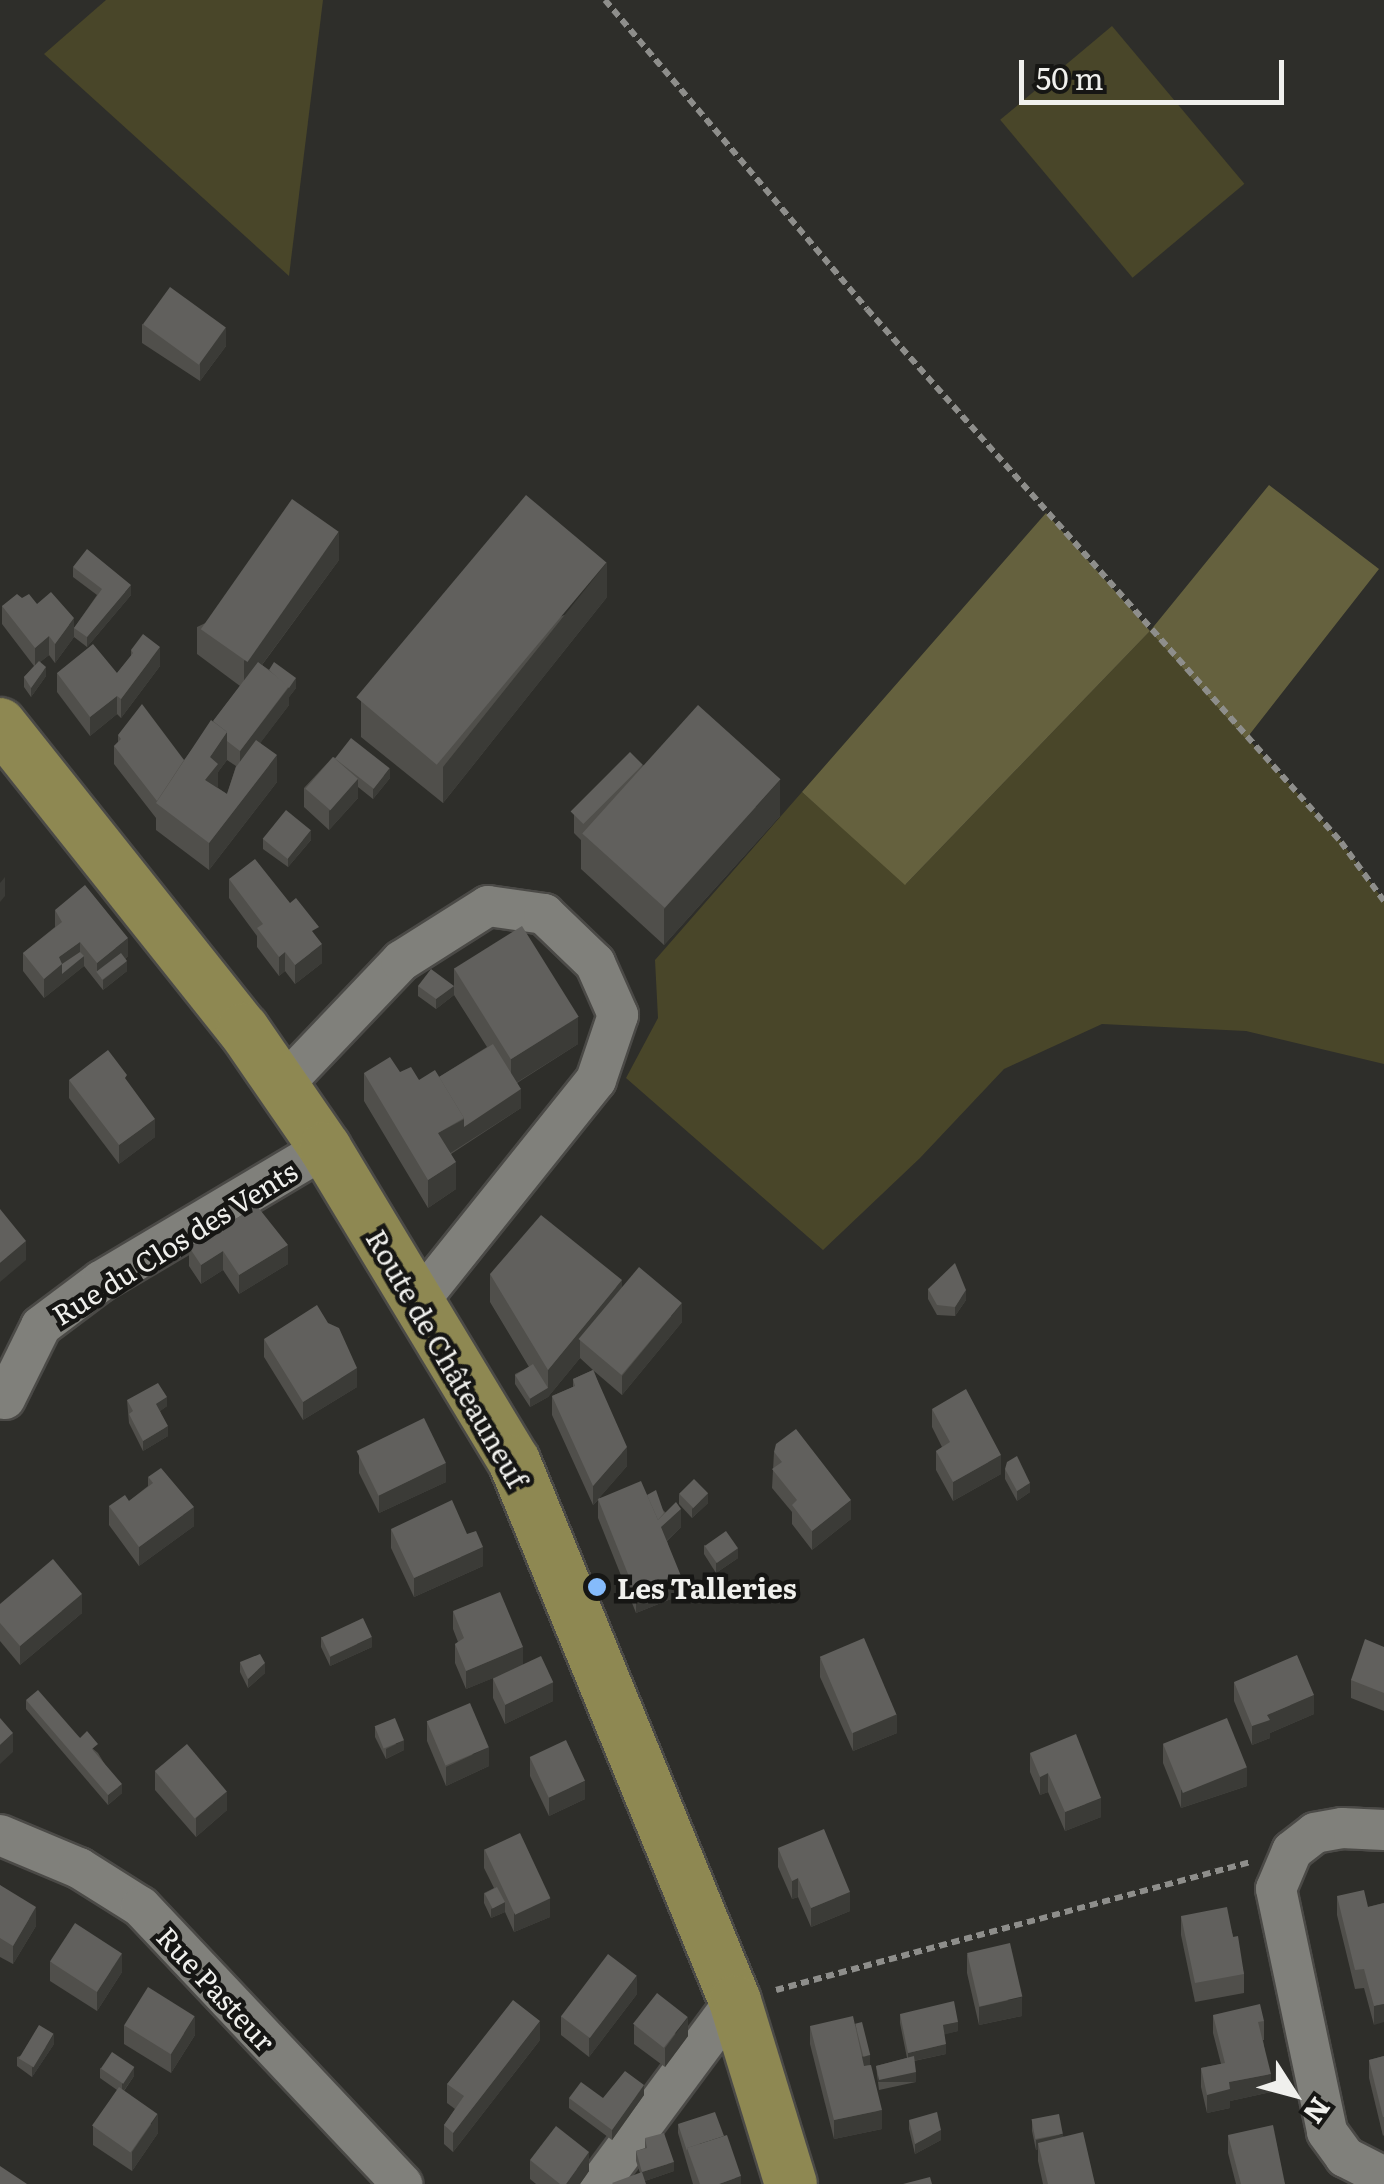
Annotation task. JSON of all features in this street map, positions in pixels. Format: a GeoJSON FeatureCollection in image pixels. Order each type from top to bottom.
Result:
{"type":"FeatureCollection","features":[{"type":"Feature","properties":{"kind":"main road","name":"Route de Châteauneuf"},"geometry":{"type":"LineString","coordinates":[[0,724],[156,916],[282,1086],[325,1148],[514,1461],[735,2001],[791,2184]]}},
{"type":"Feature","properties":{"kind":"street"},"geometry":{"type":"LineString","coordinates":[[282,1086],[401,961],[488,906],[544,914],[594,963],[618,1015],[596,1080],[418,1302]]}},
{"type":"Feature","properties":{"kind":"street","name":"Rue du Clos des Vents"},"geometry":{"type":"LineString","coordinates":[[5,1398],[41,1326],[101,1281],[325,1148]]}},
{"type":"Feature","properties":{"kind":"street"},"geometry":{"type":"LineString","coordinates":[[1384,1830],[1342,1828],[1315,1834],[1292,1851],[1282,1866],[1276,1889],[1327,2132],[1345,2157],[1384,2177]]}},
{"type":"Feature","properties":{"kind":"street","name":"Rue Pasteur"},"geometry":{"type":"LineString","coordinates":[[0,1835],[80,1868],[141,1907],[402,2184]]}},
{"type":"Feature","properties":{"kind":"street"},"geometry":{"type":"LineString","coordinates":[[600,2184],[735,2001]]}},
{"type":"Feature","properties":{"kind":"path"},"geometry":{"type":"LineString","coordinates":[[606,0],[893,338],[1341,842],[1384,901]]}},
{"type":"Feature","properties":{"kind":"path"},"geometry":{"type":"LineString","coordinates":[[735,2001],[1243,1861],[1282,1866]]}},
{"type":"Feature","properties":{"kind":"shaded area"},"geometry":{"type":"Polygon","coordinates":[[[106,0],[323,0],[289,276],[44,54],[106,0]]]}},
{"type":"Feature","properties":{"kind":"shaded area"},"geometry":{"type":"Polygon","coordinates":[[[1112,26],[1244,184],[1133,278],[1000,120],[1112,26]]]}},
{"type":"Feature","properties":{"kind":"shaded area"},"geometry":{"type":"Polygon","coordinates":[[[1269,485],[1379,569],[1246,739],[1150,631],[1269,485]]]}},
{"type":"Feature","properties":{"kind":"shaded area"},"geometry":{"type":"Polygon","coordinates":[[[1046,513],[1150,631],[905,885],[802,792],[1046,513]]]}},
{"type":"Feature","properties":{"kind":"shaded area"},"geometry":{"type":"Polygon","coordinates":[[[1150,631],[1341,841],[1384,901],[1384,1064],[1246,1031],[1102,1024],[1004,1069],[920,1158],[823,1250],[626,1078],[658,1018],[655,960],[802,792],[906,884],[1150,631]]]}},
{"type":"Feature","properties":{"kind":"building"},"geometry":{"type":"Polygon","coordinates":[[[170,287],[226,328],[199,365],[143,324],[170,287]]]}},
{"type":"Feature","properties":{"kind":"building"},"geometry":{"type":"Polygon","coordinates":[[[526,495],[606,562],[437,765],[356,697],[526,495]]]}},
{"type":"Feature","properties":{"kind":"building"},"geometry":{"type":"Polygon","coordinates":[[[292,499],[339,532],[247,662],[201,629],[292,499]]]}},
{"type":"Feature","properties":{"kind":"building"},"geometry":{"type":"Polygon","coordinates":[[[87,549],[131,585],[87,637],[74,628],[102,589],[73,567],[87,549]]]}},
{"type":"Feature","properties":{"kind":"building"},"geometry":{"type":"Polygon","coordinates":[[[51,592],[74,618],[55,644],[49,636],[35,648],[2,606],[17,594],[22,598],[29,594],[37,604],[51,592]]]}},
{"type":"Feature","properties":{"kind":"building"},"geometry":{"type":"Polygon","coordinates":[[[143,634],[160,647],[121,699],[117,696],[90,717],[57,673],[93,644],[117,673],[143,634]]]}},
{"type":"Feature","properties":{"kind":"building"},"geometry":{"type":"Polygon","coordinates":[[[39,661],[46,667],[31,688],[24,677],[39,661]]]}},
{"type":"Feature","properties":{"kind":"building"},"geometry":{"type":"Polygon","coordinates":[[[258,662],[289,686],[240,751],[227,741],[227,732],[213,721],[258,662]]]}},
{"type":"Feature","properties":{"kind":"building"},"geometry":{"type":"Polygon","coordinates":[[[274,662],[296,678],[289,688],[269,670],[274,662]]]}},
{"type":"Feature","properties":{"kind":"building"},"geometry":{"type":"Polygon","coordinates":[[[142,704],[184,760],[157,801],[114,746],[142,704]]]}},
{"type":"Feature","properties":{"kind":"building"},"geometry":{"type":"Polygon","coordinates":[[[698,705],[780,779],[665,908],[582,834],[698,705]]]}},
{"type":"Feature","properties":{"kind":"building"},"geometry":{"type":"Polygon","coordinates":[[[211,720],[227,732],[210,757],[218,764],[205,780],[227,794],[236,767],[256,740],[277,755],[209,843],[156,803],[211,720]]]}},
{"type":"Feature","properties":{"kind":"building"},"geometry":{"type":"Polygon","coordinates":[[[351,738],[390,768],[374,789],[335,758],[351,738]]]}},
{"type":"Feature","properties":{"kind":"building"},"geometry":{"type":"Polygon","coordinates":[[[630,752],[643,765],[583,824],[571,811],[630,752]]]}},
{"type":"Feature","properties":{"kind":"building"},"geometry":{"type":"Polygon","coordinates":[[[333,757],[358,779],[330,810],[305,789],[333,757]]]}},
{"type":"Feature","properties":{"kind":"building"},"geometry":{"type":"Polygon","coordinates":[[[286,810],[311,830],[288,859],[263,839],[286,810]]]}},
{"type":"Feature","properties":{"kind":"building"},"geometry":{"type":"Polygon","coordinates":[[[255,859],[290,903],[296,898],[319,927],[312,931],[322,944],[295,965],[285,952],[279,957],[257,928],[263,924],[229,879],[255,859]]]}},
{"type":"Feature","properties":{"kind":"building"},"geometry":{"type":"Polygon","coordinates":[[[85,885],[128,938],[97,963],[80,942],[59,957],[62,964],[44,979],[23,953],[62,922],[55,910],[85,885]]]}},
{"type":"Feature","properties":{"kind":"building"},"geometry":{"type":"Polygon","coordinates":[[[522,926],[579,1017],[511,1059],[454,968],[522,926]]]}},
{"type":"Feature","properties":{"kind":"building"},"geometry":{"type":"Polygon","coordinates":[[[80,952],[84,956],[62,974],[62,964],[80,952]]]}},
{"type":"Feature","properties":{"kind":"building"},"geometry":{"type":"Polygon","coordinates":[[[121,953],[127,961],[102,980],[96,972],[121,953]]]}},
{"type":"Feature","properties":{"kind":"building"},"geometry":{"type":"Polygon","coordinates":[[[431,969],[454,986],[436,999],[418,986],[431,969]]]}},
{"type":"Feature","properties":{"kind":"building"},"geometry":{"type":"Polygon","coordinates":[[[493,1044],[521,1089],[464,1127],[464,1118],[439,1077],[493,1044]]]}},
{"type":"Feature","properties":{"kind":"building"},"geometry":{"type":"Polygon","coordinates":[[[108,1050],[155,1119],[119,1145],[69,1080],[108,1050]]]}},
{"type":"Feature","properties":{"kind":"building"},"geometry":{"type":"Polygon","coordinates":[[[390,1057],[400,1072],[411,1067],[419,1080],[435,1070],[464,1118],[438,1133],[456,1162],[428,1180],[364,1073],[390,1057]]]}},
{"type":"Feature","properties":{"kind":"building"},"geometry":{"type":"Polygon","coordinates":[[[257,1206],[288,1245],[239,1275],[223,1251],[201,1265],[189,1247],[257,1206]]]}},
{"type":"Feature","properties":{"kind":"building"},"geometry":{"type":"Polygon","coordinates":[[[0,1209],[26,1241],[0,1263],[0,1209]]]}},
{"type":"Feature","properties":{"kind":"building"},"geometry":{"type":"Polygon","coordinates":[[[541,1215],[622,1280],[548,1370],[490,1274],[541,1215]]]}},
{"type":"Feature","properties":{"kind":"building"},"geometry":{"type":"Polygon","coordinates":[[[955,1263],[966,1290],[955,1307],[937,1305],[928,1289],[955,1263]]]}},
{"type":"Feature","properties":{"kind":"building"},"geometry":{"type":"Polygon","coordinates":[[[639,1267],[682,1303],[621,1375],[579,1339],[639,1267]]]}},
{"type":"Feature","properties":{"kind":"building"},"geometry":{"type":"Polygon","coordinates":[[[317,1305],[328,1323],[339,1328],[357,1368],[303,1402],[264,1339],[317,1305]]]}},
{"type":"Feature","properties":{"kind":"building"},"geometry":{"type":"Polygon","coordinates":[[[533,1364],[548,1388],[530,1399],[515,1375],[533,1364]]]}},
{"type":"Feature","properties":{"kind":"building"},"geometry":{"type":"Polygon","coordinates":[[[593,1370],[627,1447],[593,1486],[552,1396],[575,1386],[573,1379],[593,1370]]]}},
{"type":"Feature","properties":{"kind":"building"},"geometry":{"type":"Polygon","coordinates":[[[158,1383],[167,1397],[156,1404],[168,1426],[143,1441],[129,1414],[133,1411],[127,1400],[158,1383]]]}},
{"type":"Feature","properties":{"kind":"building"},"geometry":{"type":"Polygon","coordinates":[[[966,1389],[1001,1455],[953,1482],[936,1451],[950,1442],[932,1409],[966,1389]]]}},
{"type":"Feature","properties":{"kind":"building"},"geometry":{"type":"Polygon","coordinates":[[[424,1418],[446,1463],[379,1496],[357,1451],[424,1418]]]}},
{"type":"Feature","properties":{"kind":"building"},"geometry":{"type":"Polygon","coordinates":[[[796,1429],[851,1500],[812,1531],[792,1505],[797,1500],[772,1469],[782,1462],[774,1452],[776,1444],[796,1429]]]}},
{"type":"Feature","properties":{"kind":"building"},"geometry":{"type":"Polygon","coordinates":[[[1017,1456],[1030,1483],[1017,1491],[1005,1469],[1007,1462],[1017,1456]]]}},
{"type":"Feature","properties":{"kind":"building"},"geometry":{"type":"Polygon","coordinates":[[[161,1468],[194,1507],[139,1547],[109,1506],[125,1495],[129,1501],[153,1483],[148,1477],[161,1468]]]}},
{"type":"Feature","properties":{"kind":"building"},"geometry":{"type":"Polygon","coordinates":[[[694,1479],[708,1493],[693,1508],[679,1494],[694,1479]]]}},
{"type":"Feature","properties":{"kind":"building"},"geometry":{"type":"Polygon","coordinates":[[[641,1481],[658,1520],[676,1502],[681,1509],[661,1527],[681,1576],[636,1594],[598,1499],[641,1481]]]}},
{"type":"Feature","properties":{"kind":"building"},"geometry":{"type":"Polygon","coordinates":[[[656,1490],[664,1513],[658,1520],[647,1495],[656,1490]]]}},
{"type":"Feature","properties":{"kind":"building"},"geometry":{"type":"Polygon","coordinates":[[[452,1500],[467,1534],[476,1531],[483,1547],[414,1578],[391,1529],[452,1500]]]}},
{"type":"Feature","properties":{"kind":"building"},"geometry":{"type":"Polygon","coordinates":[[[726,1531],[738,1548],[717,1563],[705,1546],[726,1531]]]}},
{"type":"Feature","properties":{"kind":"building"},"geometry":{"type":"Polygon","coordinates":[[[53,1559],[82,1594],[20,1646],[0,1623],[0,1604],[53,1559]]]}},
{"type":"Feature","properties":{"kind":"building"},"geometry":{"type":"Polygon","coordinates":[[[500,1592],[523,1647],[466,1671],[455,1644],[464,1638],[453,1611],[500,1592]]]}},
{"type":"Feature","properties":{"kind":"building"},"geometry":{"type":"Polygon","coordinates":[[[363,1618],[372,1637],[330,1656],[321,1637],[363,1618]]]}},
{"type":"Feature","properties":{"kind":"building"},"geometry":{"type":"Polygon","coordinates":[[[864,1638],[896,1714],[852,1733],[820,1657],[864,1638]]]}},
{"type":"Feature","properties":{"kind":"building"},"geometry":{"type":"Polygon","coordinates":[[[1365,1639],[1384,1647],[1384,1693],[1351,1680],[1365,1639]]]}},
{"type":"Feature","properties":{"kind":"building"},"geometry":{"type":"Polygon","coordinates":[[[260,1654],[265,1663],[248,1679],[240,1662],[260,1654]]]}},
{"type":"Feature","properties":{"kind":"building"},"geometry":{"type":"Polygon","coordinates":[[[1297,1655],[1314,1695],[1267,1715],[1270,1720],[1252,1726],[1234,1682],[1297,1655]]]}},
{"type":"Feature","properties":{"kind":"building"},"geometry":{"type":"Polygon","coordinates":[[[541,1656],[553,1682],[505,1705],[493,1678],[541,1656]]]}},
{"type":"Feature","properties":{"kind":"building"},"geometry":{"type":"Polygon","coordinates":[[[38,1690],[80,1738],[87,1731],[98,1744],[92,1749],[122,1784],[108,1795],[26,1700],[38,1690]]]}},
{"type":"Feature","properties":{"kind":"building"},"geometry":{"type":"Polygon","coordinates":[[[470,1703],[489,1747],[445,1766],[427,1721],[470,1703]]]}},
{"type":"Feature","properties":{"kind":"building"},"geometry":{"type":"Polygon","coordinates":[[[0,1718],[13,1733],[0,1745],[0,1718]]]}},
{"type":"Feature","properties":{"kind":"building"},"geometry":{"type":"Polygon","coordinates":[[[395,1718],[404,1740],[384,1748],[375,1726],[395,1718]]]}},
{"type":"Feature","properties":{"kind":"building"},"geometry":{"type":"Polygon","coordinates":[[[1227,1718],[1247,1767],[1183,1793],[1163,1744],[1227,1718]]]}},
{"type":"Feature","properties":{"kind":"building"},"geometry":{"type":"Polygon","coordinates":[[[1076,1734],[1101,1798],[1065,1812],[1048,1773],[1040,1777],[1030,1753],[1076,1734]]]}},
{"type":"Feature","properties":{"kind":"building"},"geometry":{"type":"Polygon","coordinates":[[[566,1740],[585,1781],[549,1798],[530,1757],[566,1740]]]}},
{"type":"Feature","properties":{"kind":"building"},"geometry":{"type":"Polygon","coordinates":[[[187,1744],[227,1791],[195,1818],[155,1771],[187,1744]]]}},
{"type":"Feature","properties":{"kind":"building"},"geometry":{"type":"Polygon","coordinates":[[[824,1829],[850,1892],[811,1908],[798,1878],[792,1881],[778,1848],[824,1829]]]}},
{"type":"Feature","properties":{"kind":"building"},"geometry":{"type":"Polygon","coordinates":[[[520,1833],[550,1898],[515,1915],[485,1849],[520,1833]]]}},
{"type":"Feature","properties":{"kind":"building"},"geometry":{"type":"Polygon","coordinates":[[[0,1885],[36,1907],[13,1946],[0,1938],[0,1885]]]}},
{"type":"Feature","properties":{"kind":"building"},"geometry":{"type":"Polygon","coordinates":[[[497,1887],[505,1902],[493,1909],[485,1894],[497,1887]]]}},
{"type":"Feature","properties":{"kind":"building"},"geometry":{"type":"Polygon","coordinates":[[[1364,1890],[1368,1907],[1384,1903],[1384,2004],[1374,2006],[1364,1969],[1355,1970],[1337,1896],[1364,1890]]]}},
{"type":"Feature","properties":{"kind":"building"},"geometry":{"type":"Polygon","coordinates":[[[1227,1907],[1233,1937],[1238,1936],[1244,1974],[1195,1983],[1181,1916],[1227,1907]]]}},
{"type":"Feature","properties":{"kind":"building"},"geometry":{"type":"Polygon","coordinates":[[[75,1923],[122,1953],[97,1992],[50,1962],[75,1923]]]}},
{"type":"Feature","properties":{"kind":"building"},"geometry":{"type":"Polygon","coordinates":[[[1010,1943],[1022,1997],[980,2006],[967,1953],[1010,1943]]]}},
{"type":"Feature","properties":{"kind":"building"},"geometry":{"type":"Polygon","coordinates":[[[608,1954],[637,1976],[590,2038],[561,2016],[608,1954]]]}},
{"type":"Feature","properties":{"kind":"building"},"geometry":{"type":"Polygon","coordinates":[[[148,1987],[195,2016],[171,2054],[124,2025],[148,1987]]]}},
{"type":"Feature","properties":{"kind":"building"},"geometry":{"type":"Polygon","coordinates":[[[657,1993],[688,2017],[664,2048],[633,2024],[657,1993]]]}},
{"type":"Feature","properties":{"kind":"building"},"geometry":{"type":"Polygon","coordinates":[[[513,2000],[540,2021],[453,2133],[444,2125],[464,2096],[447,2084],[513,2000]]]}},
{"type":"Feature","properties":{"kind":"building"},"geometry":{"type":"Polygon","coordinates":[[[954,2001],[958,2022],[943,2025],[946,2044],[908,2053],[900,2014],[954,2001]]]}},
{"type":"Feature","properties":{"kind":"building"},"geometry":{"type":"Polygon","coordinates":[[[1260,2004],[1264,2021],[1258,2022],[1271,2074],[1229,2082],[1230,2089],[1207,2095],[1201,2068],[1225,2063],[1213,2015],[1260,2004]]]}},
{"type":"Feature","properties":{"kind":"building"},"geometry":{"type":"Polygon","coordinates":[[[853,2016],[864,2066],[871,2065],[882,2110],[834,2120],[810,2026],[853,2016]]]}},
{"type":"Feature","properties":{"kind":"building"},"geometry":{"type":"Polygon","coordinates":[[[862,2022],[870,2055],[863,2057],[855,2024],[862,2022]]]}},
{"type":"Feature","properties":{"kind":"building"},"geometry":{"type":"Polygon","coordinates":[[[39,2025],[54,2034],[33,2067],[19,2058],[39,2025]]]}},
{"type":"Feature","properties":{"kind":"building"},"geometry":{"type":"Polygon","coordinates":[[[112,2052],[134,2067],[123,2084],[101,2069],[112,2052]]]}},
{"type":"Feature","properties":{"kind":"building"},"geometry":{"type":"Polygon","coordinates":[[[914,2056],[916,2072],[879,2080],[876,2066],[914,2056]]]}},
{"type":"Feature","properties":{"kind":"building"},"geometry":{"type":"Polygon","coordinates":[[[1384,2056],[1384,2117],[1383,2117],[1369,2060],[1384,2056]]]}},
{"type":"Feature","properties":{"kind":"building"},"geometry":{"type":"Polygon","coordinates":[[[625,2071],[644,2085],[612,2130],[569,2098],[581,2082],[603,2098],[625,2071]]]}},
{"type":"Feature","properties":{"kind":"building"},"geometry":{"type":"Polygon","coordinates":[[[119,2087],[158,2114],[131,2152],[92,2126],[119,2087]]]}},
{"type":"Feature","properties":{"kind":"building"},"geometry":{"type":"Polygon","coordinates":[[[715,2112],[724,2136],[687,2151],[678,2124],[715,2112]]]}},
{"type":"Feature","properties":{"kind":"building"},"geometry":{"type":"Polygon","coordinates":[[[937,2112],[941,2130],[915,2144],[909,2120],[937,2112]]]}},
{"type":"Feature","properties":{"kind":"building"},"geometry":{"type":"Polygon","coordinates":[[[1059,2114],[1063,2134],[1035,2139],[1032,2119],[1059,2114]]]}},
{"type":"Feature","properties":{"kind":"building"},"geometry":{"type":"Polygon","coordinates":[[[1273,2125],[1285,2184],[1241,2184],[1228,2135],[1273,2125]]]}},
{"type":"Feature","properties":{"kind":"building"},"geometry":{"type":"Polygon","coordinates":[[[556,2126],[589,2152],[566,2184],[560,2184],[530,2160],[556,2126]]]}},
{"type":"Feature","properties":{"kind":"building"},"geometry":{"type":"Polygon","coordinates":[[[1083,2132],[1095,2184],[1048,2184],[1038,2143],[1083,2132]]]}},
{"type":"Feature","properties":{"kind":"building"},"geometry":{"type":"Polygon","coordinates":[[[664,2133],[674,2162],[642,2172],[636,2151],[647,2148],[645,2138],[664,2133]]]}},
{"type":"Feature","properties":{"kind":"building"},"geometry":{"type":"Polygon","coordinates":[[[727,2135],[741,2176],[719,2184],[700,2184],[687,2148],[727,2135]]]}},
{"type":"Feature","properties":{"kind":"building"},"geometry":{"type":"Polygon","coordinates":[[[0,2166],[27,2184],[0,2184],[0,2166]]]}},
{"type":"Feature","properties":{"kind":"building"},"geometry":{"type":"Polygon","coordinates":[[[642,2172],[646,2184],[612,2183],[642,2172]]]}},
{"type":"Feature","properties":{"kind":"building"},"geometry":{"type":"Polygon","coordinates":[[[930,2177],[932,2184],[903,2184],[930,2177]]]}},
{"type":"Feature","properties":{"kind":"place","name":"Les Talleries"},"geometry":{"type":"Point","coordinates":[597,1587]}}]}
